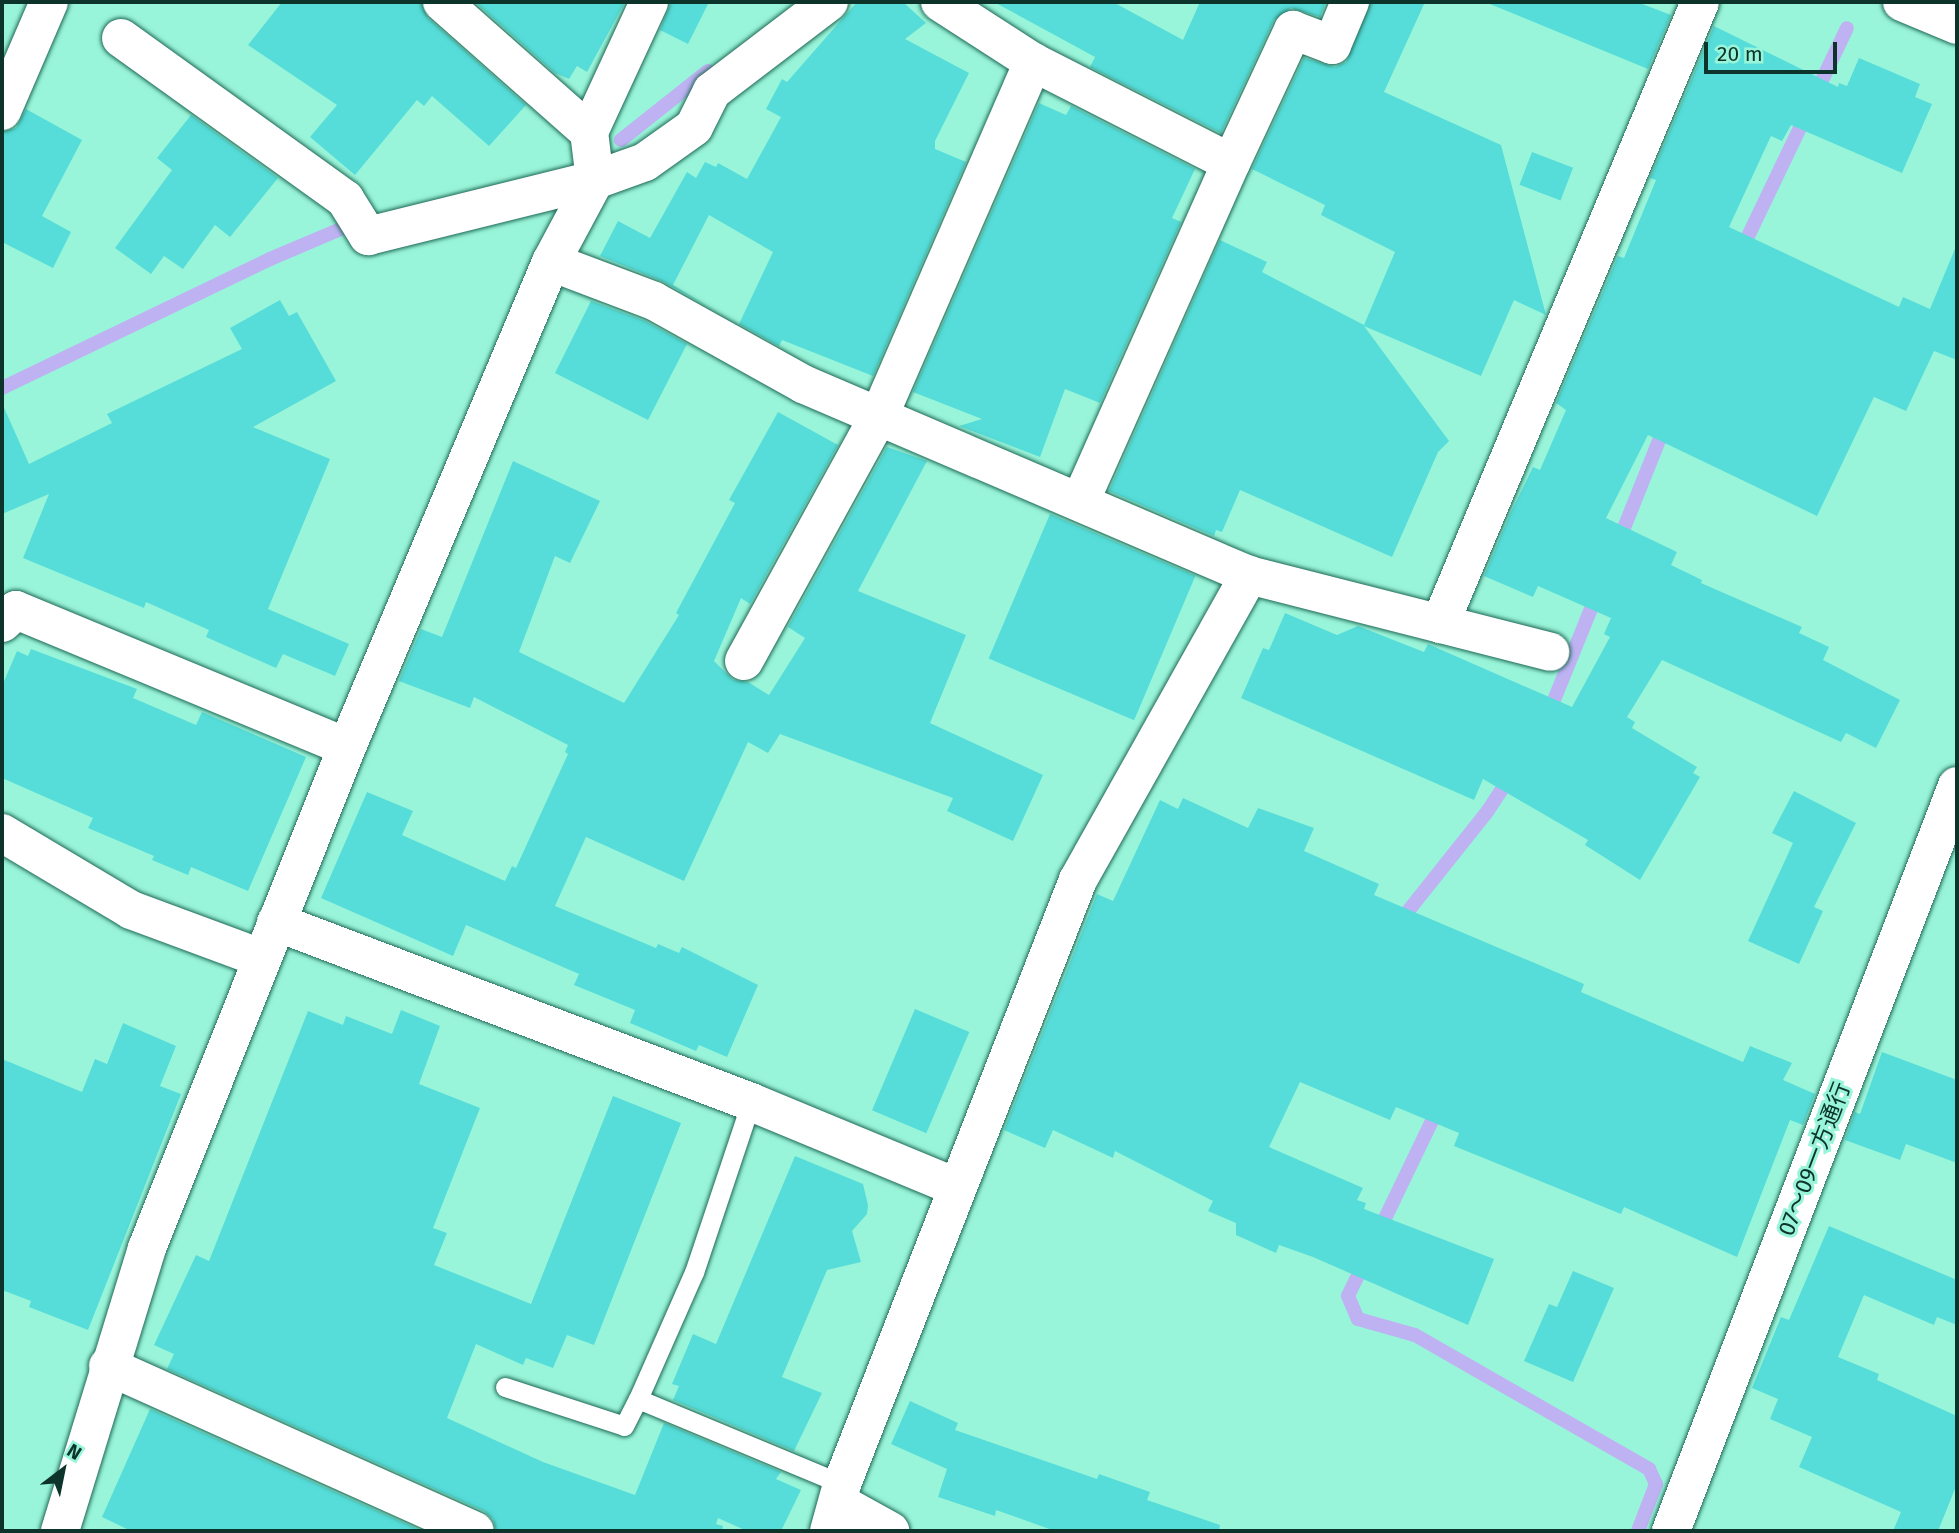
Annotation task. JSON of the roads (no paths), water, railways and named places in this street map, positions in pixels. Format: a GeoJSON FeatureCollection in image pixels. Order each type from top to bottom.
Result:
{"type":"FeatureCollection","features":[{"type":"Feature","properties":{"kind":"street"},"geometry":{"type":"LineString","coordinates":[[2,111],[49,2]]}},
{"type":"Feature","properties":{"kind":"street"},"geometry":{"type":"LineString","coordinates":[[442,2],[589,132]]}},
{"type":"Feature","properties":{"kind":"street"},"geometry":{"type":"LineString","coordinates":[[60,1531],[108,1366],[147,1248],[347,747],[551,262],[595,180],[589,132],[614,86],[649,2]]}},
{"type":"Feature","properties":{"kind":"street"},"geometry":{"type":"LineString","coordinates":[[121,38],[345,199],[368,236],[595,180],[645,162],[694,127],[712,91],[829,2]]}},
{"type":"Feature","properties":{"kind":"street"},"geometry":{"type":"LineString","coordinates":[[940,2],[1033,62],[1231,163]]}},
{"type":"Feature","properties":{"kind":"street"},"geometry":{"type":"LineString","coordinates":[[1080,502],[1293,30],[1332,45],[1350,2]]}},
{"type":"Feature","properties":{"kind":"street"},"geometry":{"type":"LineString","coordinates":[[1440,624],[1700,2]]}},
{"type":"Feature","properties":{"kind":"street"},"geometry":{"type":"LineString","coordinates":[[1902,2],[1957,25]]}},
{"type":"Feature","properties":{"kind":"street"},"geometry":{"type":"LineString","coordinates":[[744,661],[880,414],[1033,62]]}},
{"type":"Feature","properties":{"kind":"street"},"geometry":{"type":"LineString","coordinates":[[551,262],[654,301],[803,384],[880,414],[1249,575],[1550,652]]}},
{"type":"Feature","properties":{"kind":"street"},"geometry":{"type":"LineString","coordinates":[[890,1531],[836,1506],[956,1187],[1078,880],[1249,575]]}},
{"type":"Feature","properties":{"kind":"street"},"geometry":{"type":"LineString","coordinates":[[2,623],[16,610],[347,747]]}},
{"type":"Feature","properties":{"kind":"street","name":"07～09一方通行"},"geometry":{"type":"LineString","coordinates":[[1672,1531],[1957,786]]}},
{"type":"Feature","properties":{"kind":"street"},"geometry":{"type":"LineString","coordinates":[[2,833],[131,910],[261,958]]}},
{"type":"Feature","properties":{"kind":"street"},"geometry":{"type":"LineString","coordinates":[[276,922],[751,1102],[956,1187]]}},
{"type":"Feature","properties":{"kind":"street"},"geometry":{"type":"LineString","coordinates":[[108,1366],[475,1531]]}},
{"type":"Feature","properties":{"kind":"lane"},"geometry":{"type":"LineString","coordinates":[[505,1387],[624,1426],[694,1272],[751,1102]]}},
{"type":"Feature","properties":{"kind":"lane"},"geometry":{"type":"LineString","coordinates":[[638,1399],[836,1506]]}},
{"type":"Feature","properties":{"kind":"waterway"},"geometry":{"type":"LineString","coordinates":[[1815,95],[1847,28]]}},
{"type":"Feature","properties":{"kind":"waterway"},"geometry":{"type":"LineString","coordinates":[[621,140],[708,71]]}},
{"type":"Feature","properties":{"kind":"waterway"},"geometry":{"type":"LineString","coordinates":[[1740,253],[1807,113]]}},
{"type":"Feature","properties":{"kind":"waterway"},"geometry":{"type":"LineString","coordinates":[[2,388],[270,259],[343,228]]}},
{"type":"Feature","properties":{"kind":"waterway"},"geometry":{"type":"LineString","coordinates":[[1618,543],[1666,423]]}},
{"type":"Feature","properties":{"kind":"waterway"},"geometry":{"type":"LineString","coordinates":[[1548,715],[1598,591]]}},
{"type":"Feature","properties":{"kind":"waterway"},"geometry":{"type":"LineString","coordinates":[[1397,925],[1487,812],[1512,774]]}},
{"type":"Feature","properties":{"kind":"waterway"},"geometry":{"type":"LineString","coordinates":[[1378,1233],[1439,1106]]}},
{"type":"Feature","properties":{"kind":"waterway"},"geometry":{"type":"LineString","coordinates":[[1365,1261],[1348,1296],[1358,1319],[1415,1335],[1649,1469],[1656,1484],[1638,1531]]}}]}
